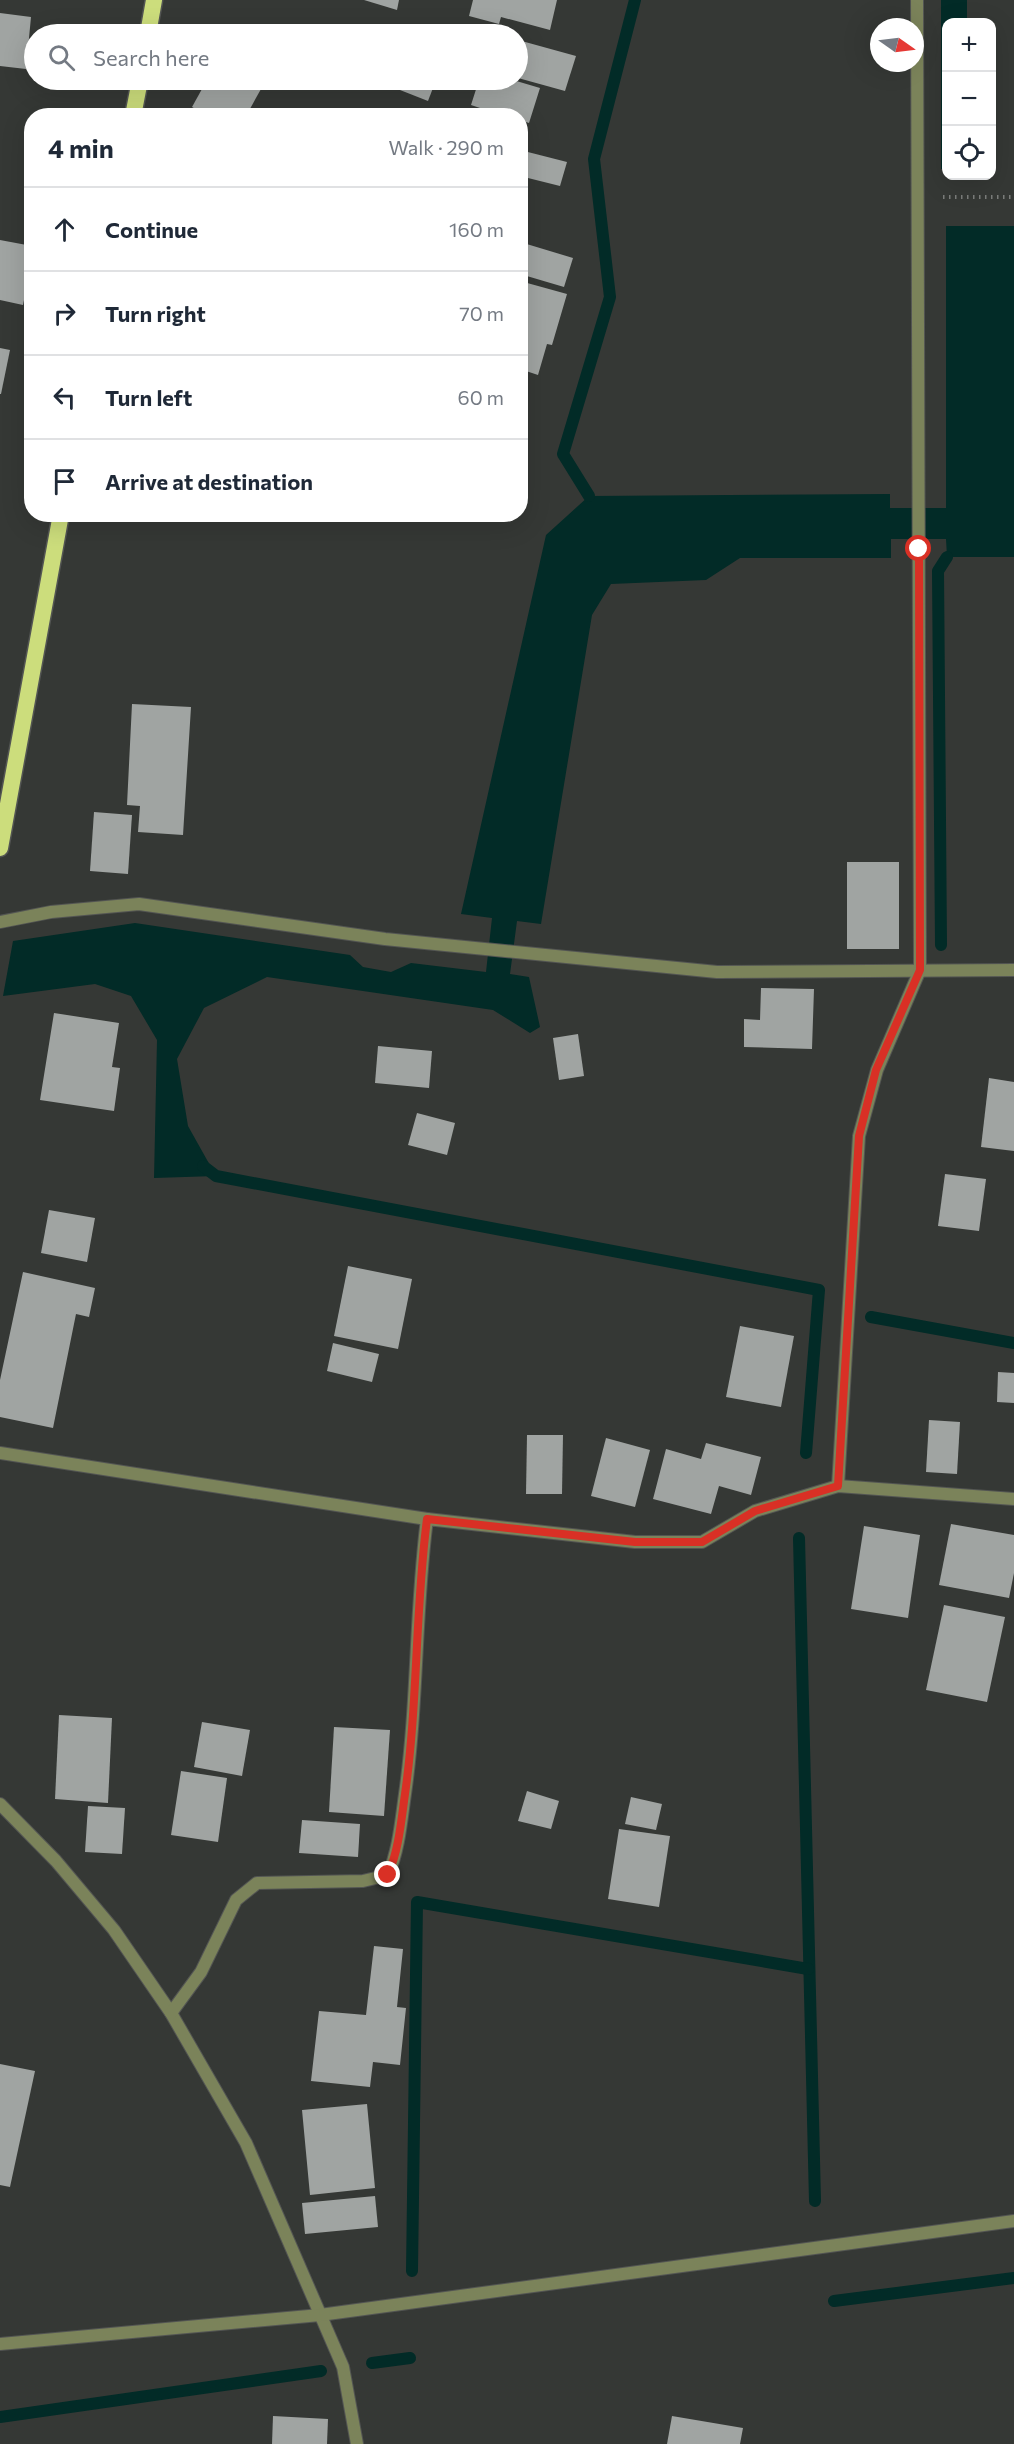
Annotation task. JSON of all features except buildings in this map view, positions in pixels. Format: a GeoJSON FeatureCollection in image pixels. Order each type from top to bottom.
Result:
{"type":"FeatureCollection","features":[{"type":"Feature","properties":{"kind":"highway"},"geometry":{"type":"LineString","coordinates":[[150,24],[154,0]]}},
{"type":"Feature","properties":{"kind":"highway"},"geometry":{"type":"LineString","coordinates":[[135,108],[138,90]]}},
{"type":"Feature","properties":{"kind":"highway"},"geometry":{"type":"LineString","coordinates":[[0,848],[60,522]]}},
{"type":"Feature","properties":{"kind":"street"},"geometry":{"type":"LineString","coordinates":[[838,1486],[859,1136],[876,1070],[920,970],[917,0]]}},
{"type":"Feature","properties":{"kind":"street"},"geometry":{"type":"LineString","coordinates":[[0,922],[51,912],[139,904],[386,939],[717,972],[1014,970]]}},
{"type":"Feature","properties":{"kind":"street"},"geometry":{"type":"LineString","coordinates":[[0,1453],[427,1519],[635,1542],[702,1542],[755,1511],[838,1486],[1014,1498]]}},
{"type":"Feature","properties":{"kind":"street"},"geometry":{"type":"LineString","coordinates":[[171,2013],[201,1972],[236,1900],[257,1883],[363,1881],[388,1875],[396,1856],[409,1764],[422,1558],[427,1519]]}},
{"type":"Feature","properties":{"kind":"street"},"geometry":{"type":"LineString","coordinates":[[0,1804],[56,1861],[114,1930],[171,2013],[246,2144],[343,2367],[357,2444]]}},
{"type":"Feature","properties":{"kind":"street"},"geometry":{"type":"LineString","coordinates":[[0,2344],[320,2315],[1014,2221]]}},
{"type":"Feature","properties":{"kind":"path"},"geometry":{"type":"LineString","coordinates":[[917,197],[1014,197]]}},
{"type":"Feature","properties":{"kind":"water"},"geometry":{"type":"Polygon","coordinates":[[[941,0],[967,0],[967,18],[942,18],[941,169],[941,0]]]}},
{"type":"Feature","properties":{"kind":"water"},"geometry":{"type":"Polygon","coordinates":[[[946,226],[1014,226],[1014,557],[947,557],[946,539],[891,539],[891,558],[740,558],[706,580],[611,584],[592,615],[541,924],[517,921],[510,974],[529,977],[540,1027],[530,1033],[493,1010],[267,977],[204,1008],[177,1059],[188,1126],[216,1176],[154,1178],[157,1040],[131,996],[95,984],[3,996],[13,941],[135,923],[350,955],[363,967],[391,972],[411,963],[486,972],[492,918],[461,914],[546,535],[589,496],[890,494],[890,508],[946,508],[946,226]]]}},
{"type":"Feature","properties":{"kind":"waterway"},"geometry":{"type":"LineString","coordinates":[[589,496],[563,454],[610,297],[594,159],[635,0]]}},
{"type":"Feature","properties":{"kind":"waterway"},"geometry":{"type":"LineString","coordinates":[[941,945],[938,571],[947,557]]}},
{"type":"Feature","properties":{"kind":"waterway"},"geometry":{"type":"LineString","coordinates":[[203,1166],[216,1176],[819,1290],[806,1453]]}},
{"type":"Feature","properties":{"kind":"waterway"},"geometry":{"type":"LineString","coordinates":[[871,1317],[1014,1343]]}},
{"type":"Feature","properties":{"kind":"waterway"},"geometry":{"type":"LineString","coordinates":[[799,1538],[815,2201]]}},
{"type":"Feature","properties":{"kind":"waterway"},"geometry":{"type":"LineString","coordinates":[[412,2271],[417,1902],[808,1969]]}},
{"type":"Feature","properties":{"kind":"waterway"},"geometry":{"type":"LineString","coordinates":[[834,2301],[1014,2278]]}},
{"type":"Feature","properties":{"kind":"waterway"},"geometry":{"type":"LineString","coordinates":[[372,2363],[410,2358]]}},
{"type":"Feature","properties":{"kind":"waterway"},"geometry":{"type":"LineString","coordinates":[[0,2417],[321,2371]]}},
{"type":"Feature","properties":{"kind":"route"},"geometry":{"type":"LineString","coordinates":[[388,1875],[396,1856],[409,1764],[422,1558],[427,1519],[635,1542],[702,1542],[755,1511],[838,1486],[859,1136],[876,1070],[920,970],[919,549]]}}]}
